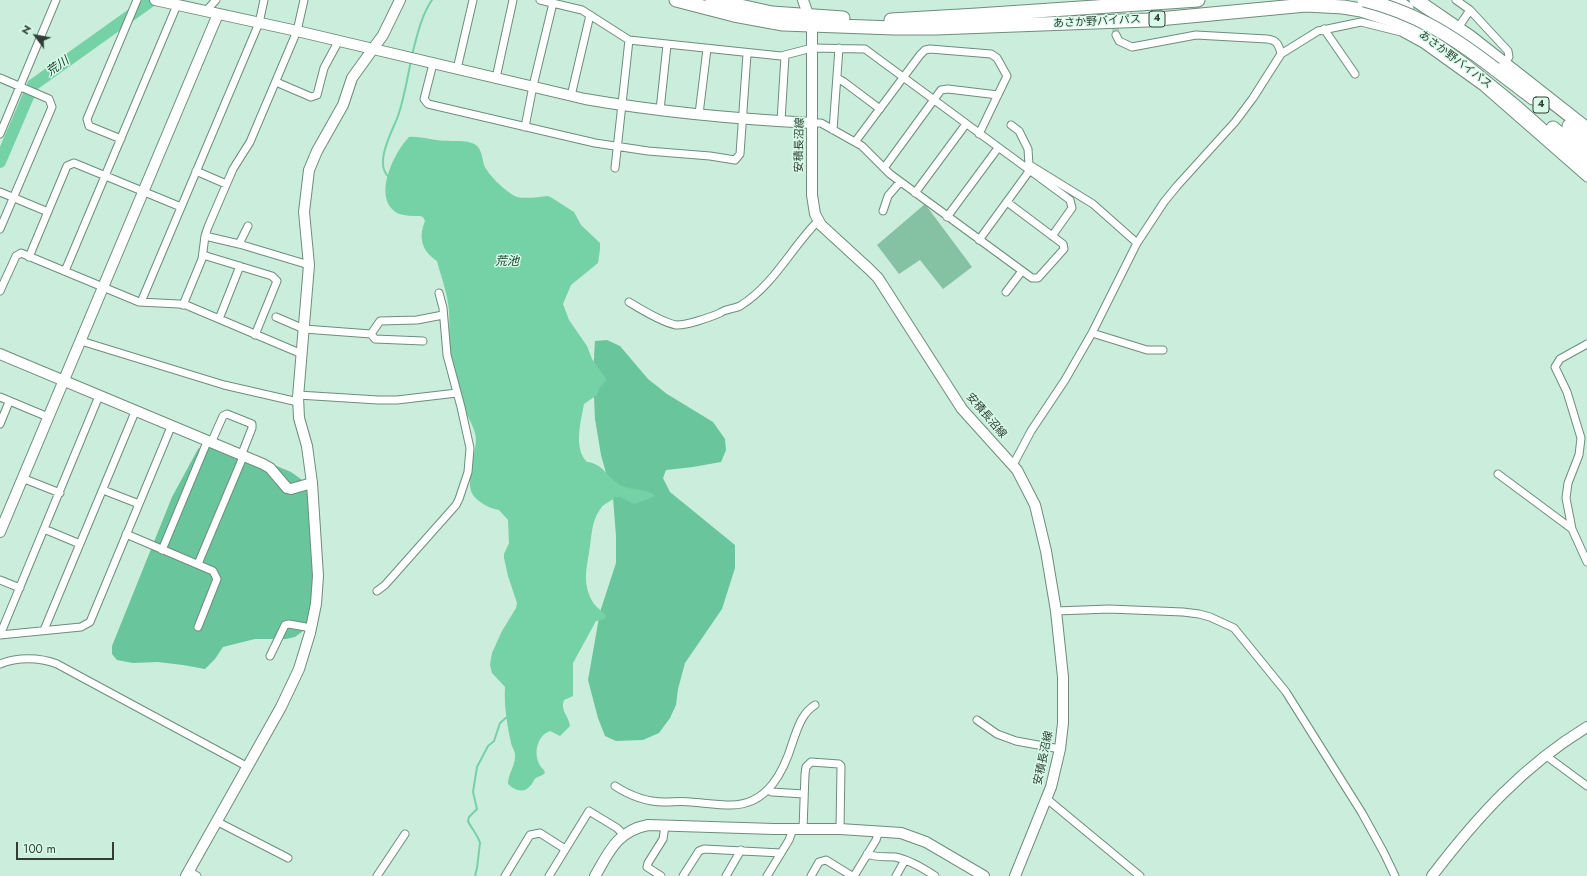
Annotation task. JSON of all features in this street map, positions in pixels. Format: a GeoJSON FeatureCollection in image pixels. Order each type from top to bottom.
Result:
{"type":"FeatureCollection","features":[{"type":"Feature","properties":{"kind":"highway","name":"あさか野バイパス"},"geometry":{"type":"LineString","coordinates":[[676,0],[756,20],[783,24],[810,21],[892,20],[1198,0]]}},
{"type":"Feature","properties":{"kind":"highway","name":"あさか野バイパス"},"geometry":{"type":"LineString","coordinates":[[712,0],[810,21],[936,28],[1148,20],[1306,5],[1343,7],[1361,10],[1397,27],[1422,34],[1467,67],[1549,135],[1587,170]]}},
{"type":"Feature","properties":{"kind":"highway"},"geometry":{"type":"LineString","coordinates":[[1030,12],[1037,8],[1047,6],[1099,0]]}},
{"type":"Feature","properties":{"kind":"highway","name":"あさか野バイパス"},"geometry":{"type":"LineString","coordinates":[[1364,0],[1403,12],[1440,30],[1462,44],[1587,141]]}},
{"type":"Feature","properties":{"kind":"highway"},"geometry":{"type":"LineString","coordinates":[[1391,0],[1405,1],[1458,28],[1587,130]]}},
{"type":"Feature","properties":{"kind":"highway"},"geometry":{"type":"LineString","coordinates":[[1405,1],[1587,156]]}},
{"type":"Feature","properties":{"kind":"street"},"geometry":{"type":"LineString","coordinates":[[0,134],[56,0]]}},
{"type":"Feature","properties":{"kind":"street"},"geometry":{"type":"LineString","coordinates":[[121,139],[89,126],[87,120],[137,0]]}},
{"type":"Feature","properties":{"kind":"street"},"geometry":{"type":"LineString","coordinates":[[155,0],[297,31],[338,42],[571,96],[660,110],[743,119],[820,123],[862,146],[884,168],[915,193],[1032,278],[1038,278],[1064,249],[1063,244],[1007,202]]}},
{"type":"Feature","properties":{"kind":"street"},"geometry":{"type":"LineString","coordinates":[[206,11],[216,0]]}},
{"type":"Feature","properties":{"kind":"street"},"geometry":{"type":"LineString","coordinates":[[141,302],[259,23],[264,0]]}},
{"type":"Feature","properties":{"kind":"street"},"geometry":{"type":"LineString","coordinates":[[183,305],[203,255],[205,236],[226,184],[236,164],[250,142],[276,82],[297,31],[304,0]]}},
{"type":"Feature","properties":{"kind":"street"},"geometry":{"type":"LineString","coordinates":[[191,874],[216,821],[248,768],[293,684],[312,628],[316,604],[318,576],[312,483],[307,446],[299,418],[298,398],[309,265],[304,212],[309,170],[317,151],[343,105],[352,78],[383,34],[400,0]]}},
{"type":"Feature","properties":{"kind":"street"},"geometry":{"type":"LineString","coordinates":[[457,70],[474,0]]}},
{"type":"Feature","properties":{"kind":"street"},"geometry":{"type":"LineString","coordinates":[[496,78],[513,0]]}},
{"type":"Feature","properties":{"kind":"street"},"geometry":{"type":"LineString","coordinates":[[540,0],[579,9],[629,40],[747,54],[785,56],[812,48],[865,49],[1070,200],[1072,208],[1052,236]]}},
{"type":"Feature","properties":{"kind":"street","name":"安積長沼線"},"geometry":{"type":"LineString","coordinates":[[803,0],[810,21],[812,48],[812,195],[815,214],[818,221],[828,232],[864,263],[878,278],[959,404],[1013,465],[1023,479],[1035,505],[1046,551],[1056,611],[1063,677],[1063,723],[1060,749],[1047,799],[1015,876]]}},
{"type":"Feature","properties":{"kind":"street"},"geometry":{"type":"LineString","coordinates":[[1456,0],[1470,10],[1508,51],[1509,57],[1504,63]]}},
{"type":"Feature","properties":{"kind":"street"},"geometry":{"type":"LineString","coordinates":[[1397,27],[1405,1]]}},
{"type":"Feature","properties":{"kind":"street"},"geometry":{"type":"LineString","coordinates":[[525,127],[533,86],[553,3]]}},
{"type":"Feature","properties":{"kind":"street"},"geometry":{"type":"LineString","coordinates":[[65,271],[177,5]]}},
{"type":"Feature","properties":{"kind":"street"},"geometry":{"type":"LineString","coordinates":[[1458,28],[1470,10]]}},
{"type":"Feature","properties":{"kind":"street"},"geometry":{"type":"LineString","coordinates":[[0,531],[82,341],[103,287],[218,14]]}},
{"type":"Feature","properties":{"kind":"street"},"geometry":{"type":"LineString","coordinates":[[571,96],[590,15]]}},
{"type":"Feature","properties":{"kind":"street"},"geometry":{"type":"LineString","coordinates":[[1013,465],[1031,431],[1065,380],[1092,333],[1137,243],[1170,193],[1235,122],[1253,98],[1281,54],[1318,31],[1361,22],[1397,27],[1483,87],[1587,178]]}},
{"type":"Feature","properties":{"kind":"street"},"geometry":{"type":"LineString","coordinates":[[1324,29],[1355,74]]}},
{"type":"Feature","properties":{"kind":"street"},"geometry":{"type":"LineString","coordinates":[[1116,35],[1119,41],[1132,47],[1196,36],[1267,39],[1278,43],[1281,54]]}},
{"type":"Feature","properties":{"kind":"street"},"geometry":{"type":"LineString","coordinates":[[615,168],[629,40]]}},
{"type":"Feature","properties":{"kind":"street"},"geometry":{"type":"LineString","coordinates":[[276,82],[311,96],[317,95],[324,68],[338,42]]}},
{"type":"Feature","properties":{"kind":"street"},"geometry":{"type":"LineString","coordinates":[[660,110],[667,45]]}},
{"type":"Feature","properties":{"kind":"street"},"geometry":{"type":"LineString","coordinates":[[833,130],[839,48]]}},
{"type":"Feature","properties":{"kind":"street"},"geometry":{"type":"LineString","coordinates":[[699,114],[707,49]]}},
{"type":"Feature","properties":{"kind":"street"},"geometry":{"type":"LineString","coordinates":[[855,142],[925,50],[991,54],[997,58],[1007,76],[979,134]]}},
{"type":"Feature","properties":{"kind":"street"},"geometry":{"type":"LineString","coordinates":[[433,64],[424,99],[428,104],[595,143],[648,151],[710,156],[735,160],[740,154],[747,54]]}},
{"type":"Feature","properties":{"kind":"street"},"geometry":{"type":"LineString","coordinates":[[781,121],[785,56]]}},
{"type":"Feature","properties":{"kind":"street"},"geometry":{"type":"LineString","coordinates":[[0,78],[49,99],[52,108],[0,229]]}},
{"type":"Feature","properties":{"kind":"street"},"geometry":{"type":"LineString","coordinates":[[837,78],[880,109]]}},
{"type":"Feature","properties":{"kind":"street"},"geometry":{"type":"LineString","coordinates":[[884,168],[940,92],[945,89],[998,95]]}},
{"type":"Feature","properties":{"kind":"street"},"geometry":{"type":"LineString","coordinates":[[915,193],[966,124]]}},
{"type":"Feature","properties":{"kind":"street"},"geometry":{"type":"LineString","coordinates":[[979,240],[1007,202],[1028,168],[1028,149],[1020,131],[1011,125]]}},
{"type":"Feature","properties":{"kind":"street"},"geometry":{"type":"LineString","coordinates":[[947,217],[998,148]]}},
{"type":"Feature","properties":{"kind":"street"},"geometry":{"type":"LineString","coordinates":[[29,256],[68,165],[75,163],[181,207]]}},
{"type":"Feature","properties":{"kind":"street"},"geometry":{"type":"LineString","coordinates":[[1028,168],[1093,204],[1137,243]]}},
{"type":"Feature","properties":{"kind":"street"},"geometry":{"type":"LineString","coordinates":[[196,171],[226,184]]}},
{"type":"Feature","properties":{"kind":"street"},"geometry":{"type":"LineString","coordinates":[[880,199],[898,180]]}},
{"type":"Feature","properties":{"kind":"street"},"geometry":{"type":"LineString","coordinates":[[883,211],[888,196],[898,180]]}},
{"type":"Feature","properties":{"kind":"street"},"geometry":{"type":"LineString","coordinates":[[0,192],[48,212]]}},
{"type":"Feature","properties":{"kind":"street"},"geometry":{"type":"LineString","coordinates":[[629,302],[678,325],[708,318],[721,312],[735,309],[770,281],[818,221]]}},
{"type":"Feature","properties":{"kind":"street"},"geometry":{"type":"LineString","coordinates":[[239,244],[248,226]]}},
{"type":"Feature","properties":{"kind":"street"},"geometry":{"type":"LineString","coordinates":[[205,236],[239,244],[309,265]]}},
{"type":"Feature","properties":{"kind":"street"},"geometry":{"type":"LineString","coordinates":[[0,291],[17,254],[21,253],[141,302],[183,305],[302,354]]}},
{"type":"Feature","properties":{"kind":"street"},"geometry":{"type":"LineString","coordinates":[[203,255],[272,276],[277,282],[254,335]]}},
{"type":"Feature","properties":{"kind":"street"},"geometry":{"type":"LineString","coordinates":[[219,319],[240,266]]}},
{"type":"Feature","properties":{"kind":"street"},"geometry":{"type":"LineString","coordinates":[[1006,292],[1022,271]]}},
{"type":"Feature","properties":{"kind":"street"},"geometry":{"type":"LineString","coordinates":[[377,591],[385,585],[456,505],[468,472],[470,448],[447,354],[443,308],[439,293]]}},
{"type":"Feature","properties":{"kind":"street"},"geometry":{"type":"LineString","coordinates":[[371,334],[380,321],[417,320],[443,315]]}},
{"type":"Feature","properties":{"kind":"street"},"geometry":{"type":"LineString","coordinates":[[276,317],[304,328],[371,334],[375,339],[423,341]]}},
{"type":"Feature","properties":{"kind":"street"},"geometry":{"type":"LineString","coordinates":[[1092,333],[1147,350],[1163,350]]}},
{"type":"Feature","properties":{"kind":"street"},"geometry":{"type":"LineString","coordinates":[[82,341],[224,385],[298,398],[397,400],[457,393]]}},
{"type":"Feature","properties":{"kind":"street"},"geometry":{"type":"LineString","coordinates":[[1587,344],[1558,360],[1555,367],[1567,392],[1581,438],[1579,455],[1568,483],[1566,498],[1572,528],[1587,562]]}},
{"type":"Feature","properties":{"kind":"street"},"geometry":{"type":"LineString","coordinates":[[0,354],[270,468],[287,488],[291,489],[312,483]]}},
{"type":"Feature","properties":{"kind":"street"},"geometry":{"type":"LineString","coordinates":[[99,396],[0,635],[81,627],[89,623],[172,427]]}},
{"type":"Feature","properties":{"kind":"street"},"geometry":{"type":"LineString","coordinates":[[0,398],[48,417]]}},
{"type":"Feature","properties":{"kind":"street"},"geometry":{"type":"LineString","coordinates":[[0,424],[9,402]]}},
{"type":"Feature","properties":{"kind":"street"},"geometry":{"type":"LineString","coordinates":[[44,630],[135,412]]}},
{"type":"Feature","properties":{"kind":"street"},"geometry":{"type":"LineString","coordinates":[[162,550],[209,442],[222,416],[227,414],[252,424],[252,428],[198,564]]}},
{"type":"Feature","properties":{"kind":"street"},"geometry":{"type":"LineString","coordinates":[[1498,474],[1572,528]]}},
{"type":"Feature","properties":{"kind":"street"},"geometry":{"type":"LineString","coordinates":[[22,478],[60,493]]}},
{"type":"Feature","properties":{"kind":"street"},"geometry":{"type":"LineString","coordinates":[[103,490],[139,504]]}},
{"type":"Feature","properties":{"kind":"street"},"geometry":{"type":"LineString","coordinates":[[44,529],[80,544]]}},
{"type":"Feature","properties":{"kind":"street"},"geometry":{"type":"LineString","coordinates":[[126,534],[214,571],[217,578],[198,627]]}},
{"type":"Feature","properties":{"kind":"street"},"geometry":{"type":"LineString","coordinates":[[0,580],[20,588]]}},
{"type":"Feature","properties":{"kind":"street"},"geometry":{"type":"LineString","coordinates":[[1056,611],[1109,609],[1183,612],[1210,617],[1234,628],[1286,692],[1362,813],[1395,876]]}},
{"type":"Feature","properties":{"kind":"street"},"geometry":{"type":"LineString","coordinates":[[270,656],[285,625],[289,624],[312,628]]}},
{"type":"Feature","properties":{"kind":"street"},"geometry":{"type":"LineString","coordinates":[[0,664],[23,659],[48,661],[57,664],[248,768]]}},
{"type":"Feature","properties":{"kind":"street"},"geometry":{"type":"LineString","coordinates":[[615,786],[628,794],[661,802],[685,801],[730,805],[754,800],[768,790],[785,766],[802,719],[807,711],[815,705]]}},
{"type":"Feature","properties":{"kind":"street"},"geometry":{"type":"LineString","coordinates":[[977,720],[996,734],[1016,742],[1060,749]]}},
{"type":"Feature","properties":{"kind":"street"},"geometry":{"type":"LineString","coordinates":[[1432,876],[1504,791],[1545,755],[1587,727]]}},
{"type":"Feature","properties":{"kind":"street"},"geometry":{"type":"LineString","coordinates":[[1545,755],[1587,786]]}},
{"type":"Feature","properties":{"kind":"street"},"geometry":{"type":"LineString","coordinates":[[767,876],[798,829],[804,794],[806,767],[811,762],[839,764],[841,766],[840,829]]}},
{"type":"Feature","properties":{"kind":"street"},"geometry":{"type":"LineString","coordinates":[[768,790],[772,792],[804,794]]}},
{"type":"Feature","properties":{"kind":"street"},"geometry":{"type":"LineString","coordinates":[[1047,799],[1140,876]]}},
{"type":"Feature","properties":{"kind":"street"},"geometry":{"type":"LineString","coordinates":[[549,876],[589,811],[617,828],[624,835]]}},
{"type":"Feature","properties":{"kind":"street"},"geometry":{"type":"LineString","coordinates":[[216,821],[288,858]]}},
{"type":"Feature","properties":{"kind":"street"},"geometry":{"type":"LineString","coordinates":[[595,876],[614,844],[635,828],[648,825],[840,829],[901,832],[936,847],[982,875]]}},
{"type":"Feature","properties":{"kind":"street"},"geometry":{"type":"LineString","coordinates":[[661,876],[647,868],[648,863],[663,839],[665,826]]}},
{"type":"Feature","properties":{"kind":"street"},"geometry":{"type":"LineString","coordinates":[[811,876],[819,862],[826,860],[853,876],[879,831]]}},
{"type":"Feature","properties":{"kind":"street"},"geometry":{"type":"LineString","coordinates":[[505,876],[530,835],[540,833],[565,849]]}},
{"type":"Feature","properties":{"kind":"street"},"geometry":{"type":"LineString","coordinates":[[377,876],[405,834]]}},
{"type":"Feature","properties":{"kind":"street"},"geometry":{"type":"LineString","coordinates":[[683,876],[698,851],[704,849],[781,853]]}},
{"type":"Feature","properties":{"kind":"street"},"geometry":{"type":"LineString","coordinates":[[726,876],[741,850]]}},
{"type":"Feature","properties":{"kind":"street"},"geometry":{"type":"LineString","coordinates":[[867,854],[905,860],[935,876]]}},
{"type":"Feature","properties":{"kind":"street"},"geometry":{"type":"LineString","coordinates":[[896,876],[905,860]]}},
{"type":"Feature","properties":{"kind":"shaded area"},"geometry":{"type":"Polygon","coordinates":[[[925,204],[972,267],[943,289],[920,260],[899,274],[877,245],[925,204]]]}},
{"type":"Feature","properties":{"kind":"shaded area"},"geometry":{"type":"Polygon","coordinates":[[[607,340],[620,346],[648,379],[667,394],[713,422],[725,439],[726,450],[721,462],[666,470],[663,478],[670,492],[735,545],[735,568],[722,609],[685,663],[678,689],[676,705],[670,718],[659,733],[643,740],[616,741],[605,736],[598,718],[588,680],[600,612],[616,563],[616,536],[613,498],[601,455],[595,419],[593,375],[595,341],[607,340]]]}},
{"type":"Feature","properties":{"kind":"shaded area"},"geometry":{"type":"Polygon","coordinates":[[[208,442],[221,443],[291,472],[305,482],[313,555],[312,592],[307,628],[295,637],[286,639],[255,639],[223,647],[215,659],[205,669],[158,662],[133,663],[117,660],[112,654],[112,646],[172,497],[198,449],[208,442]]]}},
{"type":"Feature","properties":{"kind":"water","name":"荒池"},"geometry":{"type":"Polygon","coordinates":[[[409,137],[420,137],[441,141],[463,141],[476,145],[481,152],[486,169],[508,192],[521,198],[548,196],[552,198],[574,212],[581,225],[600,243],[598,263],[571,285],[563,304],[569,320],[587,346],[592,359],[607,380],[600,387],[597,395],[584,404],[579,434],[580,449],[587,462],[597,465],[620,485],[652,493],[656,496],[634,504],[620,497],[615,497],[602,506],[596,517],[592,531],[586,582],[587,589],[594,604],[606,615],[605,619],[596,621],[573,663],[573,696],[564,700],[563,704],[570,726],[560,736],[550,731],[541,738],[538,743],[537,755],[540,766],[545,773],[537,777],[525,790],[513,788],[508,784],[515,755],[507,722],[505,687],[492,673],[490,665],[492,653],[502,631],[516,608],[517,603],[504,558],[504,554],[509,543],[508,520],[499,510],[481,503],[473,495],[471,490],[470,476],[476,437],[464,406],[451,356],[449,340],[449,311],[444,286],[437,261],[428,253],[423,244],[422,233],[425,221],[423,217],[420,216],[405,215],[395,212],[388,203],[386,193],[386,183],[393,162],[409,137]]]}},
{"type":"Feature","properties":{"kind":"waterway","name":"荒川"},"geometry":{"type":"LineString","coordinates":[[0,162],[33,85],[152,0]]}},
{"type":"Feature","properties":{"kind":"waterway"},"geometry":{"type":"LineString","coordinates":[[412,55],[422,19],[432,0]]}},
{"type":"Feature","properties":{"kind":"waterway"},"geometry":{"type":"LineString","coordinates":[[389,177],[385,171],[383,156],[404,96],[411,61]]}},
{"type":"Feature","properties":{"kind":"waterway"},"geometry":{"type":"LineString","coordinates":[[475,876],[480,843],[468,821],[469,817],[477,809],[473,792],[477,767],[488,746],[494,741],[500,723],[508,716]]}},
{"type":"Feature","properties":{"kind":"tunnel"},"geometry":{"type":"LineString","coordinates":[[1114,4],[1116,35]]}}]}
